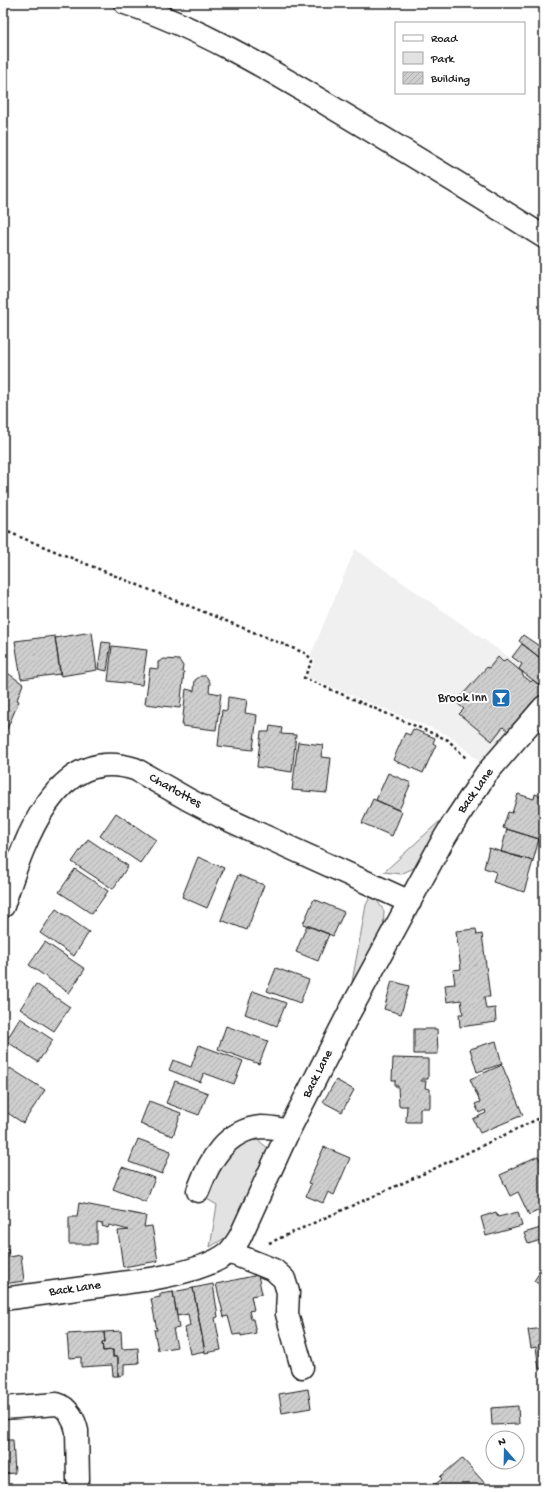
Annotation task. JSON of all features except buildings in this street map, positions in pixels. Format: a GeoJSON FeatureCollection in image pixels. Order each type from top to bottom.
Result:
{"type":"FeatureCollection","features":[{"type":"Feature","properties":{"kind":"street"},"geometry":{"type":"LineString","coordinates":[[125,3],[193,31],[288,81],[396,145],[544,237]]}},
{"type":"Feature","properties":{"kind":"street","name":"Back Lane"},"geometry":{"type":"LineString","coordinates":[[3,1299],[173,1275],[212,1262],[229,1252],[240,1237],[288,1132],[349,1013],[456,819],[486,774],[544,707]]}},
{"type":"Feature","properties":{"kind":"street","name":"Charlottes"},"geometry":{"type":"LineString","coordinates":[[3,906],[17,863],[40,812],[49,800],[75,775],[93,767],[113,764],[135,769],[220,816],[410,902]]}},
{"type":"Feature","properties":{"kind":"street"},"geometry":{"type":"LineString","coordinates":[[198,1191],[205,1174],[219,1150],[233,1136],[242,1131],[261,1127],[279,1128],[288,1132]]}},
{"type":"Feature","properties":{"kind":"street"},"geometry":{"type":"LineString","coordinates":[[229,1252],[274,1270],[284,1279],[288,1292],[287,1314],[302,1367]]}},
{"type":"Feature","properties":{"kind":"street"},"geometry":{"type":"LineString","coordinates":[[3,1408],[57,1404],[61,1405],[76,1424],[78,1480]]}},
{"type":"Feature","properties":{"kind":"path"},"geometry":{"type":"LineString","coordinates":[[3,530],[306,654],[312,661],[304,678],[448,740],[476,768],[486,774]]}},
{"type":"Feature","properties":{"kind":"path"},"geometry":{"type":"LineString","coordinates":[[263,1246],[425,1173],[544,1116]]}},
{"type":"Feature","properties":{"kind":"shaded area"},"geometry":{"type":"Polygon","coordinates":[[[355,549],[544,682],[544,696],[480,762],[448,735],[307,677],[315,660],[310,657],[355,549]]]}},
{"type":"Feature","properties":{"kind":"green space"},"geometry":{"type":"Polygon","coordinates":[[[442,819],[416,867],[401,874],[384,872],[442,819]]]}},
{"type":"Feature","properties":{"kind":"green space"},"geometry":{"type":"Polygon","coordinates":[[[372,893],[384,911],[383,931],[360,977],[352,982],[366,905],[372,893]]]}},
{"type":"Feature","properties":{"kind":"green space"},"geometry":{"type":"Polygon","coordinates":[[[258,1140],[274,1153],[236,1231],[210,1247],[217,1205],[200,1195],[237,1141],[258,1140]]]}},
{"type":"Feature","properties":{"kind":"place","name":"Brook Inn"},"geometry":{"type":"Point","coordinates":[501,698]}}]}
